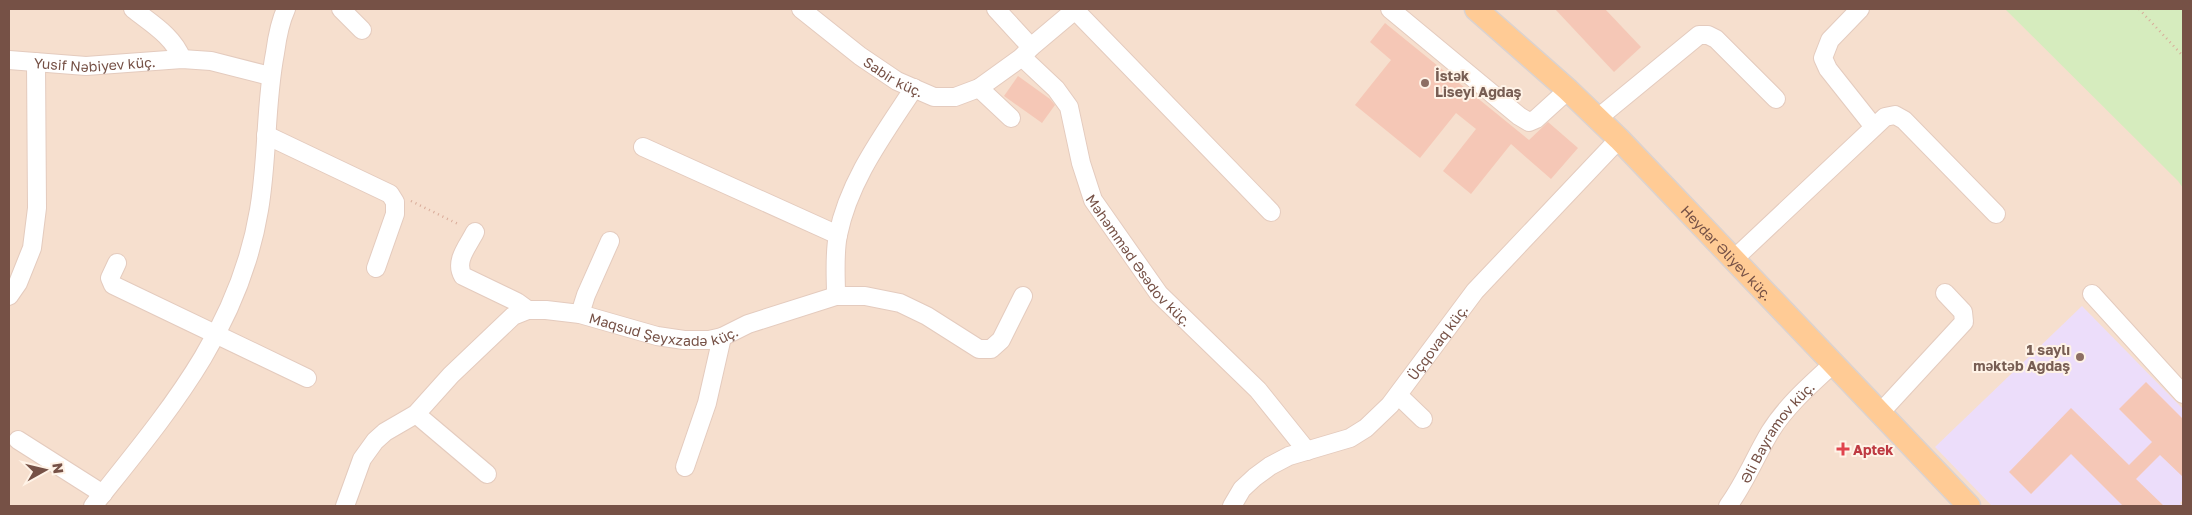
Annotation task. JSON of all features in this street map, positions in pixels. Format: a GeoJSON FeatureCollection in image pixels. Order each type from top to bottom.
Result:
{"type":"FeatureCollection","features":[{"type":"Feature","properties":{"kind":"main road","name":"Heydər Əliyev küç."},"geometry":{"type":"LineString","coordinates":[[1476,9],[1568,90],[1619,139],[1969,506]]}},
{"type":"Feature","properties":{"kind":"street"},"geometry":{"type":"LineString","coordinates":[[18,440],[98,500],[199,367],[230,307],[252,246],[259,211],[270,76],[276,44],[286,9]]}},
{"type":"Feature","properties":{"kind":"street"},"geometry":{"type":"LineString","coordinates":[[341,9],[362,30]]}},
{"type":"Feature","properties":{"kind":"street","name":"Sabir küç."},"geometry":{"type":"LineString","coordinates":[[801,9],[860,56],[897,81],[934,97],[955,96],[979,88],[1026,52]]}},
{"type":"Feature","properties":{"kind":"street","name":"Məhəmməd Əsədov küç."},"geometry":{"type":"LineString","coordinates":[[996,9],[1026,52],[1069,107],[1081,163],[1093,200],[1159,294],[1258,390],[1307,451]]}},
{"type":"Feature","properties":{"kind":"street"},"geometry":{"type":"LineString","coordinates":[[1026,52],[1075,9],[1271,212]]}},
{"type":"Feature","properties":{"kind":"street"},"geometry":{"type":"LineString","coordinates":[[1390,9],[1528,122],[1536,119],[1568,90]]}},
{"type":"Feature","properties":{"kind":"street"},"geometry":{"type":"LineString","coordinates":[[1860,9],[1830,40],[1823,58],[1828,69],[1874,128]]}},
{"type":"Feature","properties":{"kind":"street","name":"Yusif Nəbiyev küç."},"geometry":{"type":"LineString","coordinates":[[143,12],[177,46],[182,59]]}},
{"type":"Feature","properties":{"kind":"street"},"geometry":{"type":"LineString","coordinates":[[1598,118],[1699,35],[1708,35],[1716,39],[1776,99]]}},
{"type":"Feature","properties":{"kind":"street","name":"Yusif Nəbiyev küç."},"geometry":{"type":"LineString","coordinates":[[9,60],[86,66],[182,59],[211,62],[270,76]]}},
{"type":"Feature","properties":{"kind":"street"},"geometry":{"type":"LineString","coordinates":[[9,296],[18,283],[32,248],[37,208],[36,62]]}},
{"type":"Feature","properties":{"kind":"street"},"geometry":{"type":"LineString","coordinates":[[836,296],[838,235],[852,192],[869,157],[914,88]]}},
{"type":"Feature","properties":{"kind":"street"},"geometry":{"type":"LineString","coordinates":[[979,88],[1011,118]]}},
{"type":"Feature","properties":{"kind":"street"},"geometry":{"type":"LineString","coordinates":[[1734,259],[1886,117],[1895,115],[1904,120],[1996,214]]}},
{"type":"Feature","properties":{"kind":"street"},"geometry":{"type":"LineString","coordinates":[[266,135],[390,194],[395,202],[395,214],[376,268]]}},
{"type":"Feature","properties":{"kind":"street","name":"Üçqovaq küç."},"geometry":{"type":"LineString","coordinates":[[1232,506],[1242,489],[1254,476],[1289,456],[1350,438],[1366,428],[1390,406],[1475,291],[1619,139]]}},
{"type":"Feature","properties":{"kind":"street"},"geometry":{"type":"LineString","coordinates":[[643,147],[838,235]]}},
{"type":"Feature","properties":{"kind":"street"},"geometry":{"type":"LineString","coordinates":[[475,232],[460,259],[459,270],[463,276],[517,302],[528,310]]}},
{"type":"Feature","properties":{"kind":"street"},"geometry":{"type":"LineString","coordinates":[[580,314],[586,295],[610,240]]}},
{"type":"Feature","properties":{"kind":"street"},"geometry":{"type":"LineString","coordinates":[[118,263],[110,278],[113,286],[307,378]]}},
{"type":"Feature","properties":{"kind":"street"},"geometry":{"type":"LineString","coordinates":[[1880,413],[1964,322],[1963,312],[1945,293]]}},
{"type":"Feature","properties":{"kind":"street"},"geometry":{"type":"LineString","coordinates":[[2092,294],[2183,394]]}},
{"type":"Feature","properties":{"kind":"street","name":"Maqsud Şeyxzadə küç."},"geometry":{"type":"LineString","coordinates":[[528,310],[580,314],[658,336],[701,340],[722,337],[748,324],[836,296],[864,296],[900,303],[927,316],[979,349],[991,349],[1001,340],[1023,296]]}},
{"type":"Feature","properties":{"kind":"street"},"geometry":{"type":"LineString","coordinates":[[345,506],[362,459],[375,441],[416,414],[451,375],[513,316],[528,310]]}},
{"type":"Feature","properties":{"kind":"street"},"geometry":{"type":"LineString","coordinates":[[685,467],[707,402],[722,337]]}},
{"type":"Feature","properties":{"kind":"street","name":"Əli Bayramov küç."},"geometry":{"type":"LineString","coordinates":[[1728,506],[1742,487],[1770,432],[1805,390],[1833,364]]}},
{"type":"Feature","properties":{"kind":"street"},"geometry":{"type":"LineString","coordinates":[[1398,395],[1423,419]]}},
{"type":"Feature","properties":{"kind":"street"},"geometry":{"type":"LineString","coordinates":[[416,414],[487,474]]}},
{"type":"Feature","properties":{"kind":"path"},"geometry":{"type":"LineString","coordinates":[[2139,9],[2183,56]]}},
{"type":"Feature","properties":{"kind":"path"},"geometry":{"type":"LineString","coordinates":[[395,202],[412,201],[475,232]]}},
{"type":"Feature","properties":{"kind":"shaded area"},"geometry":{"type":"Polygon","coordinates":[[[9,9],[2183,9],[2183,506],[9,506],[9,9]]]}},
{"type":"Feature","properties":{"kind":"shaded area","name":"1 saylı məktəb Ağdaş"},"geometry":{"type":"Polygon","coordinates":[[[2082,306],[2183,409],[2183,500],[2180,503],[2183,506],[1992,506],[1935,447],[2082,306]]]}},
{"type":"Feature","properties":{"kind":"green space"},"geometry":{"type":"Polygon","coordinates":[[[2005,9],[2183,9],[2183,188],[2178,181],[2005,9]]]}},
{"type":"Feature","properties":{"kind":"building"},"geometry":{"type":"Polygon","coordinates":[[[1555,9],[1605,9],[1641,47],[1614,72],[1555,9]]]}},
{"type":"Feature","properties":{"kind":"building"},"geometry":{"type":"Polygon","coordinates":[[[1385,23],[1529,140],[1548,122],[1578,148],[1551,179],[1511,144],[1471,194],[1443,171],[1476,129],[1456,113],[1420,158],[1355,105],[1391,60],[1370,42],[1385,23]]]}},
{"type":"Feature","properties":{"kind":"building"},"geometry":{"type":"Polygon","coordinates":[[[1018,76],[1050,99],[1055,105],[1042,123],[1004,96],[1018,76]]]}},
{"type":"Feature","properties":{"kind":"building"},"geometry":{"type":"Polygon","coordinates":[[[2146,382],[2183,419],[2183,477],[2160,455],[2136,479],[2164,506],[2123,506],[2071,454],[2031,494],[2009,472],[2071,408],[2129,465],[2152,442],[2119,409],[2146,382]]]}},
{"type":"Feature","properties":{"kind":"place","name":"İstək Liseyi Ağdaş"},"geometry":{"type":"Point","coordinates":[1425,83]}},
{"type":"Feature","properties":{"kind":"place","name":"1 saylı məktəb Ağdaş"},"geometry":{"type":"Point","coordinates":[2080,357]}},
{"type":"Feature","properties":{"kind":"place","name":"Aptek"},"geometry":{"type":"Point","coordinates":[1843,449]}}]}
